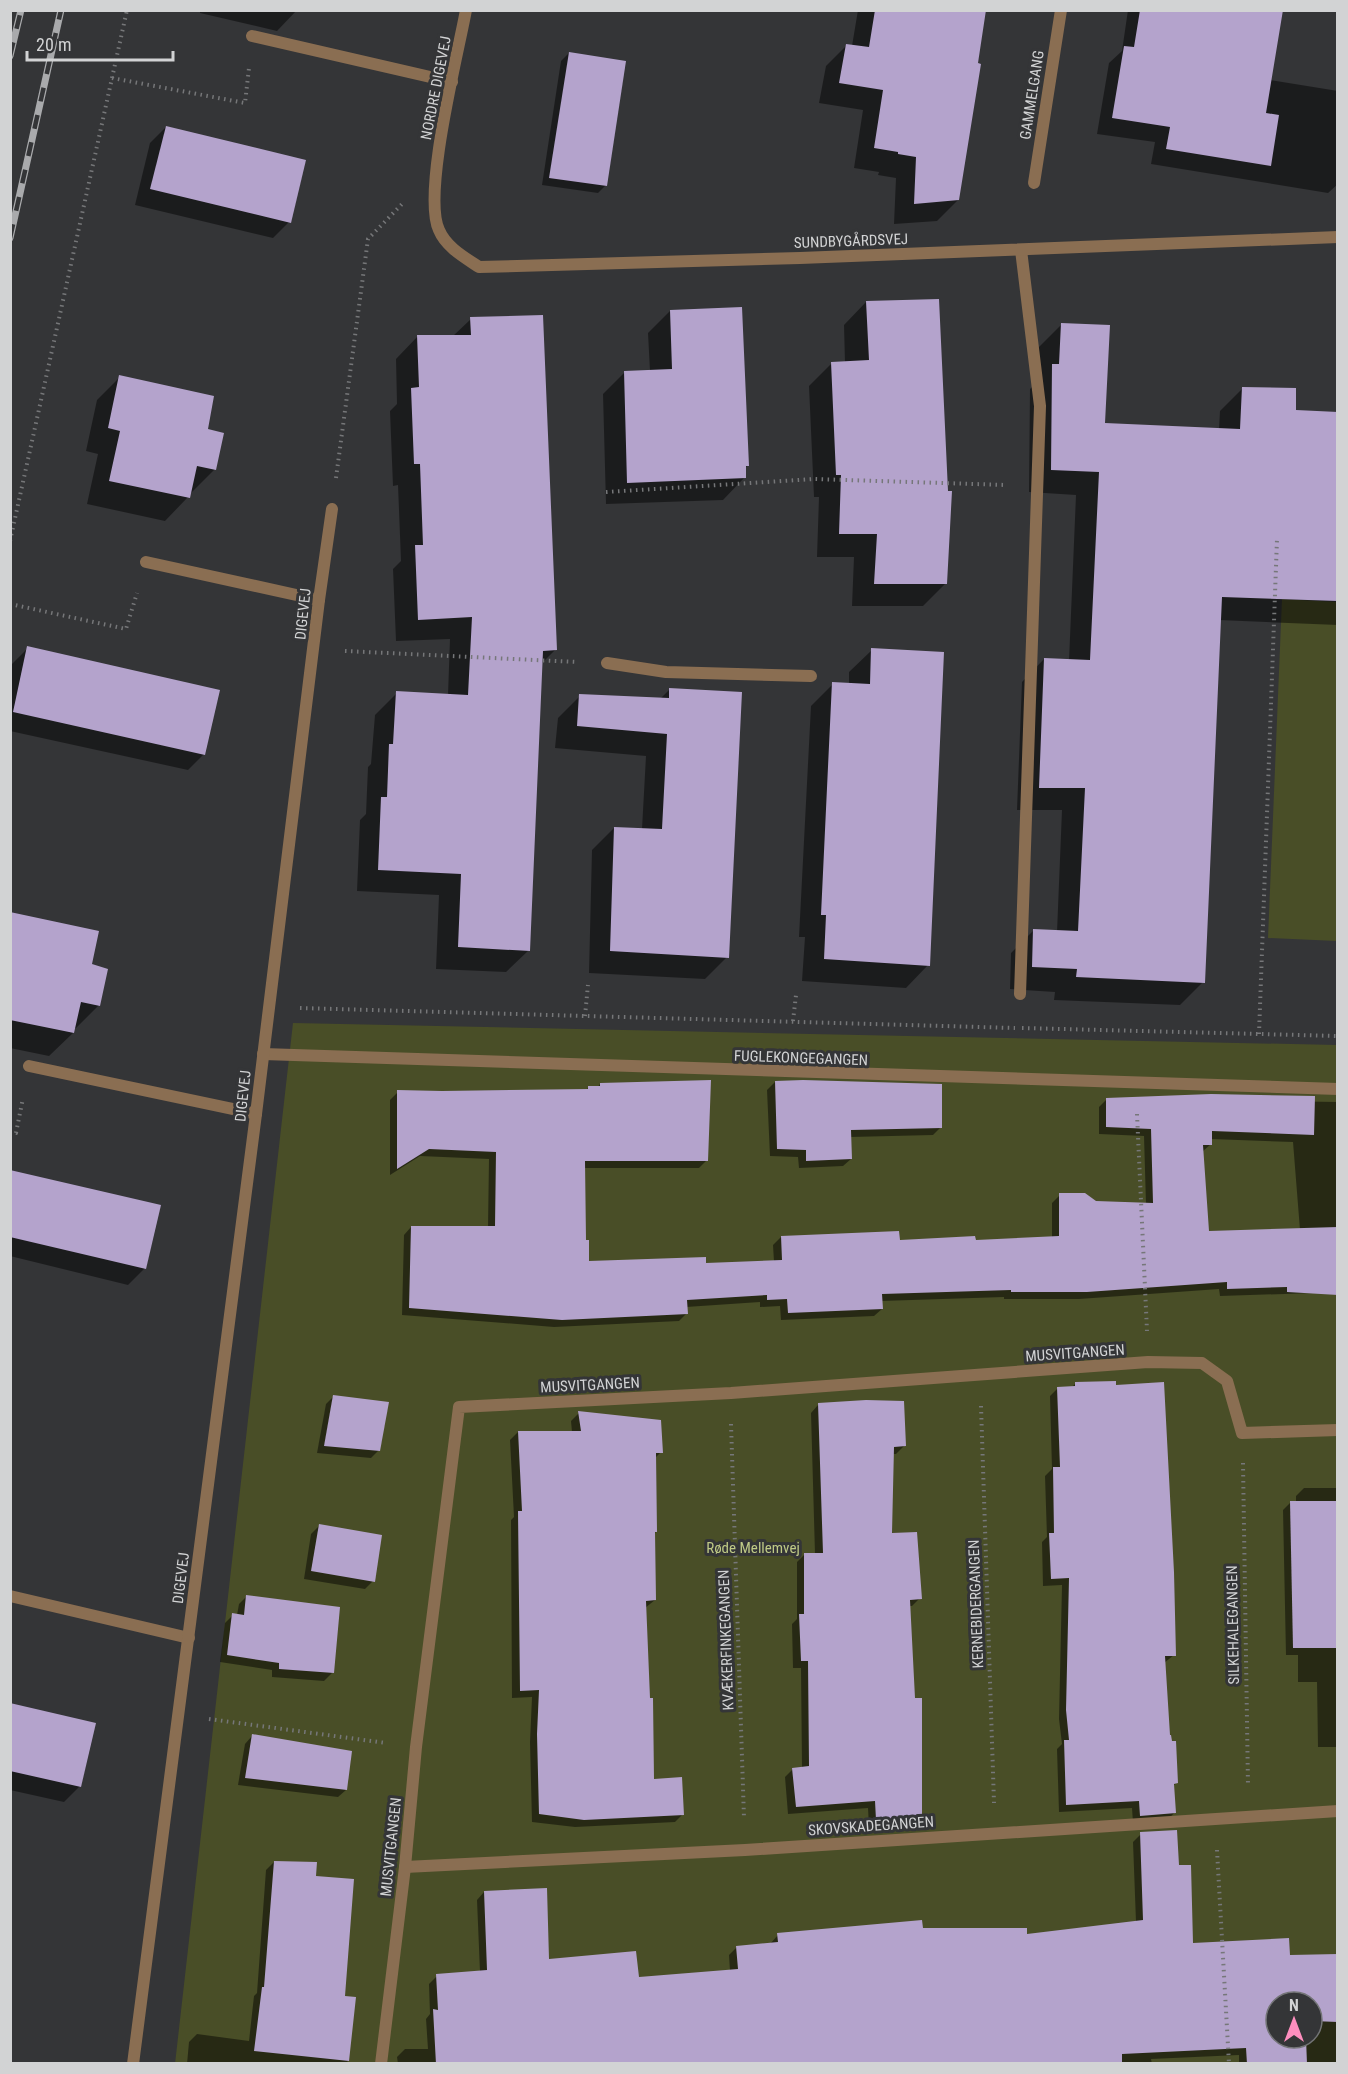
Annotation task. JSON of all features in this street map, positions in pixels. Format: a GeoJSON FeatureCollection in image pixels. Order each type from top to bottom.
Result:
{"type":"FeatureCollection","features":[{"type":"Feature","properties":{"kind":"street","name":"NORDRE DIGEVEJ"},"geometry":{"type":"LineString","coordinates":[[436,171],[466,10]]}},
{"type":"Feature","properties":{"kind":"street","name":"GAMMELGANG"},"geometry":{"type":"LineString","coordinates":[[1034,183],[1061,10]]}},
{"type":"Feature","properties":{"kind":"street"},"geometry":{"type":"LineString","coordinates":[[252,36],[452,82]]}},
{"type":"Feature","properties":{"kind":"street","name":"SUNDBYGÅRDSVEJ"},"geometry":{"type":"LineString","coordinates":[[436,171],[435,205],[438,230],[455,250],[479,267],[1021,250],[1338,237]]}},
{"type":"Feature","properties":{"kind":"street"},"geometry":{"type":"LineString","coordinates":[[1020,994],[1040,406],[1021,250]]}},
{"type":"Feature","properties":{"kind":"street","name":"DIGEVEJ"},"geometry":{"type":"LineString","coordinates":[[133,2064],[332,508]]}},
{"type":"Feature","properties":{"kind":"street"},"geometry":{"type":"LineString","coordinates":[[146,562],[319,600]]}},
{"type":"Feature","properties":{"kind":"street"},"geometry":{"type":"LineString","coordinates":[[607,663],[666,672],[811,676]]}},
{"type":"Feature","properties":{"kind":"street","name":"FUGLEKONGEGANGEN"},"geometry":{"type":"LineString","coordinates":[[263,1054],[1338,1089]]}},
{"type":"Feature","properties":{"kind":"street"},"geometry":{"type":"LineString","coordinates":[[29,1066],[256,1114]]}},
{"type":"Feature","properties":{"kind":"street","name":"MUSVITGANGEN"},"geometry":{"type":"LineString","coordinates":[[381,2064],[405,1867],[416,1747],[459,1407],[730,1393],[1148,1362],[1202,1363],[1227,1382],[1242,1433]]}},
{"type":"Feature","properties":{"kind":"street"},"geometry":{"type":"LineString","coordinates":[[1242,1433],[1338,1430]]}},
{"type":"Feature","properties":{"kind":"street"},"geometry":{"type":"LineString","coordinates":[[10,1596],[189,1638]]}},
{"type":"Feature","properties":{"kind":"street","name":"SKOVSKADEGANGEN"},"geometry":{"type":"LineString","coordinates":[[405,1867],[745,1850],[1338,1811]]}},
{"type":"Feature","properties":{"kind":"path"},"geometry":{"type":"LineString","coordinates":[[10,542],[127,10]]}},
{"type":"Feature","properties":{"kind":"path"},"geometry":{"type":"LineString","coordinates":[[112,78],[245,103],[252,36]]}},
{"type":"Feature","properties":{"kind":"path"},"geometry":{"type":"LineString","coordinates":[[332,508],[368,239],[403,203]]}},
{"type":"Feature","properties":{"kind":"path"},"geometry":{"type":"LineString","coordinates":[[606,492],[814,478],[1037,486]]}},
{"type":"Feature","properties":{"kind":"path"},"geometry":{"type":"LineString","coordinates":[[1258,1034],[1277,539]]}},
{"type":"Feature","properties":{"kind":"path"},"geometry":{"type":"LineString","coordinates":[[10,604],[126,629],[146,562]]}},
{"type":"Feature","properties":{"kind":"path"},"geometry":{"type":"LineString","coordinates":[[314,650],[607,663]]}},
{"type":"Feature","properties":{"kind":"path"},"geometry":{"type":"LineString","coordinates":[[585,1016],[588,985]]}},
{"type":"Feature","properties":{"kind":"path"},"geometry":{"type":"LineString","coordinates":[[793,1021],[796,995]]}},
{"type":"Feature","properties":{"kind":"path"},"geometry":{"type":"LineString","coordinates":[[269,1007],[1338,1036]]}},
{"type":"Feature","properties":{"kind":"path"},"geometry":{"type":"LineString","coordinates":[[10,1132],[16,1133],[29,1066]]}},
{"type":"Feature","properties":{"kind":"path"},"geometry":{"type":"LineString","coordinates":[[1136,1084],[1148,1362]]}},
{"type":"Feature","properties":{"kind":"path","name":"KERNEBIDERGANGEN"},"geometry":{"type":"LineString","coordinates":[[981,1375],[995,1833]]}},
{"type":"Feature","properties":{"kind":"path","name":"KVÆKERFINKEGANGEN"},"geometry":{"type":"LineString","coordinates":[[730,1393],[745,1850]]}},
{"type":"Feature","properties":{"kind":"path","name":"SILKEHALEGANGEN"},"geometry":{"type":"LineString","coordinates":[[1242,1433],[1248,1816]]}},
{"type":"Feature","properties":{"kind":"path"},"geometry":{"type":"LineString","coordinates":[[177,1715],[416,1747]]}},
{"type":"Feature","properties":{"kind":"path"},"geometry":{"type":"LineString","coordinates":[[1215,1820],[1229,2064]]}},
{"type":"Feature","properties":{"kind":"green space"},"geometry":{"type":"Polygon","coordinates":[[[1282,599],[1337,602],[1337,941],[1268,938],[1282,599]]]}},
{"type":"Feature","properties":{"kind":"green space","name":"Røde Mellemvej"},"geometry":{"type":"Polygon","coordinates":[[[293,1023],[1337,1045],[1337,2063],[175,2064],[293,1023]]]}},
{"type":"Feature","properties":{"kind":"building"},"geometry":{"type":"Polygon","coordinates":[[[875,10],[986,10],[978,63],[981,64],[959,200],[914,204],[916,157],[874,148],[883,90],[839,83],[846,44],[869,47],[875,10]]]}},
{"type":"Feature","properties":{"kind":"building"},"geometry":{"type":"Polygon","coordinates":[[[1140,10],[1283,10],[1266,113],[1279,115],[1271,166],[1166,149],[1170,127],[1112,118],[1124,46],[1134,47],[1140,10]]]}},
{"type":"Feature","properties":{"kind":"building"},"geometry":{"type":"Polygon","coordinates":[[[569,52],[626,61],[607,186],[549,178],[569,52]]]}},
{"type":"Feature","properties":{"kind":"building"},"geometry":{"type":"Polygon","coordinates":[[[166,126],[306,160],[291,223],[150,189],[166,126]]]}},
{"type":"Feature","properties":{"kind":"building"},"geometry":{"type":"Polygon","coordinates":[[[939,299],[948,491],[952,491],[947,584],[874,584],[877,534],[839,534],[841,475],[836,475],[831,362],[869,360],[866,301],[939,299]]]}},
{"type":"Feature","properties":{"kind":"building"},"geometry":{"type":"Polygon","coordinates":[[[742,307],[749,466],[746,466],[746,478],[627,483],[624,371],[672,369],[670,310],[742,307]]]}},
{"type":"Feature","properties":{"kind":"building"},"geometry":{"type":"Polygon","coordinates":[[[543,315],[557,650],[543,651],[530,951],[458,947],[461,874],[378,870],[381,797],[387,797],[389,744],[393,744],[396,691],[468,695],[472,617],[418,620],[415,545],[423,545],[420,464],[414,464],[411,388],[419,387],[417,335],[471,335],[470,317],[543,315]]]}},
{"type":"Feature","properties":{"kind":"building"},"geometry":{"type":"Polygon","coordinates":[[[1061,323],[1110,325],[1105,423],[1240,429],[1242,387],[1296,388],[1296,410],[1338,412],[1338,601],[1222,597],[1205,983],[1076,977],[1077,969],[1032,967],[1033,929],[1078,931],[1085,788],[1039,788],[1044,658],[1090,660],[1099,472],[1051,470],[1052,364],[1059,364],[1061,323]]]}},
{"type":"Feature","properties":{"kind":"building"},"geometry":{"type":"Polygon","coordinates":[[[119,375],[214,396],[208,429],[224,433],[216,470],[197,466],[190,498],[109,481],[120,431],[108,428],[119,375]]]}},
{"type":"Feature","properties":{"kind":"building"},"geometry":{"type":"Polygon","coordinates":[[[27,646],[220,690],[205,755],[13,712],[27,646]]]}},
{"type":"Feature","properties":{"kind":"building"},"geometry":{"type":"Polygon","coordinates":[[[871,648],[944,652],[930,966],[824,959],[826,915],[821,915],[832,682],[870,684],[871,648]]]}},
{"type":"Feature","properties":{"kind":"building"},"geometry":{"type":"Polygon","coordinates":[[[669,688],[742,692],[729,958],[610,951],[614,827],[662,829],[667,734],[577,726],[579,694],[669,698],[669,688]]]}},
{"type":"Feature","properties":{"kind":"building"},"geometry":{"type":"Polygon","coordinates":[[[10,912],[99,931],[92,964],[108,969],[100,1006],[81,1002],[74,1033],[10,1020],[10,912]]]}},
{"type":"Feature","properties":{"kind":"building"},"geometry":{"type":"Polygon","coordinates":[[[711,1080],[708,1161],[585,1161],[586,1240],[589,1240],[589,1261],[706,1257],[706,1263],[782,1260],[781,1236],[899,1231],[900,1240],[975,1236],[976,1240],[1059,1236],[1059,1193],[1085,1193],[1096,1201],[1153,1203],[1151,1129],[1106,1127],[1106,1098],[1211,1094],[1315,1096],[1314,1135],[1212,1131],[1212,1145],[1203,1145],[1209,1231],[1338,1227],[1338,1295],[1287,1292],[1287,1287],[1227,1289],[1227,1282],[1087,1292],[1011,1292],[1011,1290],[882,1294],[883,1309],[788,1313],[787,1299],[767,1300],[767,1295],[687,1300],[688,1314],[562,1320],[409,1308],[411,1226],[495,1226],[496,1152],[429,1149],[397,1169],[397,1090],[588,1089],[588,1086],[600,1086],[600,1083],[711,1080]]]}},
{"type":"Feature","properties":{"kind":"building"},"geometry":{"type":"Polygon","coordinates":[[[775,1081],[942,1084],[942,1128],[851,1130],[852,1159],[806,1161],[806,1150],[777,1149],[775,1081]]]}},
{"type":"Feature","properties":{"kind":"building"},"geometry":{"type":"Polygon","coordinates":[[[10,1170],[161,1205],[146,1269],[10,1237],[10,1170]]]}},
{"type":"Feature","properties":{"kind":"building"},"geometry":{"type":"Polygon","coordinates":[[[1116,1381],[1116,1385],[1164,1382],[1176,1656],[1165,1656],[1170,1735],[1172,1741],[1176,1741],[1178,1783],[1174,1784],[1176,1813],[1140,1816],[1139,1801],[1066,1805],[1064,1740],[1069,1740],[1066,1710],[1069,1578],[1051,1579],[1049,1533],[1054,1533],[1053,1467],[1060,1467],[1057,1387],[1075,1386],[1075,1382],[1116,1381]]]}},
{"type":"Feature","properties":{"kind":"building"},"geometry":{"type":"Polygon","coordinates":[[[333,1395],[389,1402],[380,1451],[324,1446],[333,1395]]]}},
{"type":"Feature","properties":{"kind":"building"},"geometry":{"type":"Polygon","coordinates":[[[866,1400],[904,1401],[906,1446],[894,1447],[892,1533],[917,1532],[922,1599],[910,1600],[915,1698],[922,1698],[922,1817],[876,1820],[875,1801],[796,1807],[792,1768],[809,1766],[808,1661],[801,1661],[799,1614],[804,1614],[804,1553],[823,1553],[818,1403],[866,1400]]]}},
{"type":"Feature","properties":{"kind":"building"},"geometry":{"type":"Polygon","coordinates":[[[578,1411],[661,1420],[663,1453],[656,1453],[656,1600],[646,1601],[650,1698],[653,1698],[654,1779],[682,1777],[684,1815],[584,1820],[539,1814],[537,1734],[539,1690],[520,1691],[518,1511],[522,1511],[518,1431],[581,1431],[578,1411]]]}},
{"type":"Feature","properties":{"kind":"building"},"geometry":{"type":"Polygon","coordinates":[[[1290,1501],[1338,1501],[1338,1648],[1293,1648],[1290,1501]]]}},
{"type":"Feature","properties":{"kind":"building"},"geometry":{"type":"Polygon","coordinates":[[[319,1524],[382,1535],[375,1582],[311,1571],[319,1524]]]}},
{"type":"Feature","properties":{"kind":"building"},"geometry":{"type":"Polygon","coordinates":[[[246,1595],[340,1607],[334,1673],[279,1669],[279,1663],[227,1655],[232,1613],[244,1615],[246,1595]]]}},
{"type":"Feature","properties":{"kind":"building"},"geometry":{"type":"Polygon","coordinates":[[[10,1703],[96,1723],[81,1787],[10,1771],[10,1703]]]}},
{"type":"Feature","properties":{"kind":"building"},"geometry":{"type":"Polygon","coordinates":[[[252,1734],[352,1751],[347,1790],[245,1778],[252,1734]]]}},
{"type":"Feature","properties":{"kind":"building"},"geometry":{"type":"Polygon","coordinates":[[[1177,1830],[1179,1865],[1191,1865],[1193,1943],[1289,1938],[1290,1955],[1338,1954],[1338,2022],[1324,2021],[1324,1990],[1264,1990],[1264,2050],[1306,2050],[1307,2064],[1247,2064],[1246,2048],[1122,2054],[1122,2064],[436,2064],[433,2009],[438,2010],[436,1974],[487,1970],[484,1891],[547,1888],[549,1959],[636,1951],[639,1977],[738,1969],[736,1946],[778,1942],[777,1933],[922,1920],[923,1928],[1027,1928],[1027,1934],[1143,1920],[1140,1832],[1177,1830]]]}},
{"type":"Feature","properties":{"kind":"building"},"geometry":{"type":"Polygon","coordinates":[[[274,1861],[317,1862],[316,1876],[354,1879],[345,1996],[356,1997],[349,2061],[254,2051],[262,1987],[264,1987],[274,1861]]]}},
{"type":"Feature","properties":{"kind":"railway"},"geometry":{"type":"LineString","coordinates":[[10,56],[21,10]]}},
{"type":"Feature","properties":{"kind":"railway"},"geometry":{"type":"LineString","coordinates":[[10,238],[61,10]]}}]}
